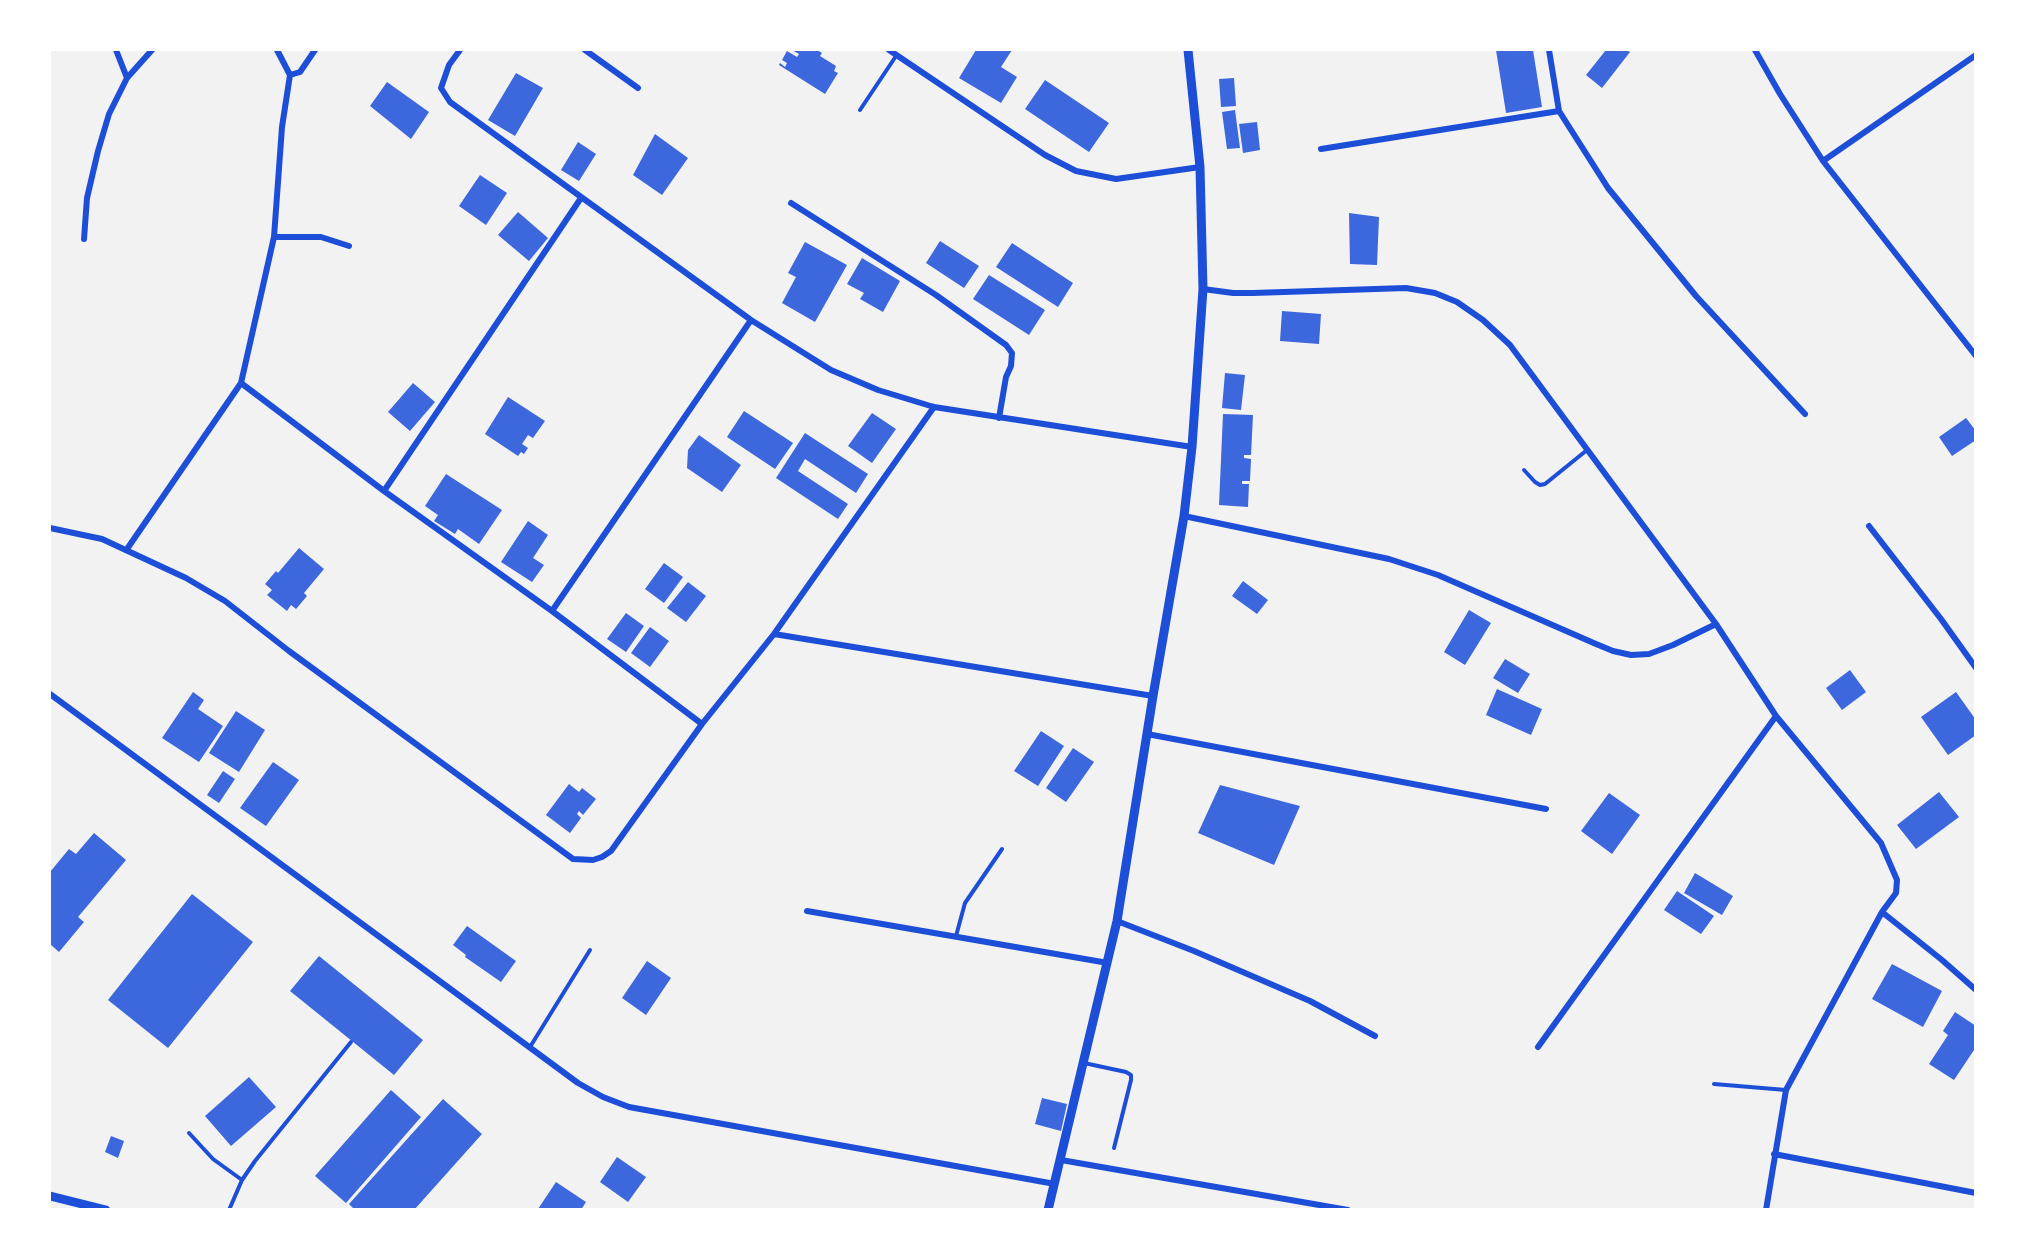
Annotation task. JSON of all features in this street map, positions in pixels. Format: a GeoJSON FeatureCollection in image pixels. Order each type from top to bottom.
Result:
{"type":"FeatureCollection","features":[{"type":"Feature","properties":{"kind":"street"},"geometry":{"type":"LineString","coordinates":[[116,50],[127,78]]}},
{"type":"Feature","properties":{"kind":"street"},"geometry":{"type":"LineString","coordinates":[[84,239],[87,198],[109,114],[127,78],[152,50]]}},
{"type":"Feature","properties":{"kind":"street"},"geometry":{"type":"LineString","coordinates":[[127,549],[241,383],[273,237],[282,127],[290,75],[278,50]]}},
{"type":"Feature","properties":{"kind":"street"},"geometry":{"type":"LineString","coordinates":[[290,75],[300,72],[315,50]]}},
{"type":"Feature","properties":{"kind":"street"},"geometry":{"type":"LineString","coordinates":[[460,50],[449,66],[441,88],[450,102],[752,320],[831,370],[878,390],[934,406],[1192,447]]}},
{"type":"Feature","properties":{"kind":"street"},"geometry":{"type":"LineString","coordinates":[[585,50],[638,88]]}},
{"type":"Feature","properties":{"kind":"street"},"geometry":{"type":"LineString","coordinates":[[889,50],[1045,155],[1076,171],[1116,179],[1200,167]]}},
{"type":"Feature","properties":{"kind":"street"},"geometry":{"type":"LineString","coordinates":[[1048,1209],[1117,921],[1184,516],[1192,447],[1203,289],[1200,167],[1188,50]]}},
{"type":"Feature","properties":{"kind":"street"},"geometry":{"type":"LineString","coordinates":[[1549,50],[1559,111],[1608,188],[1696,296],[1806,414]]}},
{"type":"Feature","properties":{"kind":"street"},"geometry":{"type":"LineString","coordinates":[[1755,50],[1823,161],[1976,356]]}},
{"type":"Feature","properties":{"kind":"street"},"geometry":{"type":"LineString","coordinates":[[1823,161],[1976,55]]}},
{"type":"Feature","properties":{"kind":"street"},"geometry":{"type":"LineString","coordinates":[[1321,149],[1559,111]]}},
{"type":"Feature","properties":{"kind":"street"},"geometry":{"type":"LineString","coordinates":[[384,491],[581,198]]}},
{"type":"Feature","properties":{"kind":"street"},"geometry":{"type":"LineString","coordinates":[[791,203],[936,295],[1006,345],[1012,353],[1011,366],[1006,377],[999,418]]}},
{"type":"Feature","properties":{"kind":"street"},"geometry":{"type":"LineString","coordinates":[[273,237],[321,237],[349,246]]}},
{"type":"Feature","properties":{"kind":"street"},"geometry":{"type":"LineString","coordinates":[[1203,289],[1253,293],[1406,288],[1435,293],[1457,302],[1483,320],[1510,345],[1716,624],[1776,716],[1881,843],[1898,880],[1896,894],[1882,912],[1786,1090],[1766,1209]]}},
{"type":"Feature","properties":{"kind":"street"},"geometry":{"type":"LineString","coordinates":[[552,611],[752,320]]}},
{"type":"Feature","properties":{"kind":"street"},"geometry":{"type":"LineString","coordinates":[[241,383],[702,724]]}},
{"type":"Feature","properties":{"kind":"street"},"geometry":{"type":"LineString","coordinates":[[50,528],[102,538],[186,578],[225,601],[289,651],[573,859],[593,860],[611,851],[702,724],[774,634],[934,406]]}},
{"type":"Feature","properties":{"kind":"street"},"geometry":{"type":"LineString","coordinates":[[1184,516],[1389,559],[1438,575],[1596,644],[1631,655],[1649,654],[1716,624]]}},
{"type":"Feature","properties":{"kind":"street"},"geometry":{"type":"LineString","coordinates":[[1869,526],[1976,668]]}},
{"type":"Feature","properties":{"kind":"street"},"geometry":{"type":"LineString","coordinates":[[774,634],[1153,696]]}},
{"type":"Feature","properties":{"kind":"street"},"geometry":{"type":"LineString","coordinates":[[50,694],[578,1083],[603,1097],[629,1107],[1054,1184]]}},
{"type":"Feature","properties":{"kind":"street"},"geometry":{"type":"LineString","coordinates":[[1538,1047],[1776,716]]}},
{"type":"Feature","properties":{"kind":"street"},"geometry":{"type":"LineString","coordinates":[[1147,734],[1546,809]]}},
{"type":"Feature","properties":{"kind":"street"},"geometry":{"type":"LineString","coordinates":[[807,911],[1108,963]]}},
{"type":"Feature","properties":{"kind":"street"},"geometry":{"type":"LineString","coordinates":[[1882,912],[1976,990]]}},
{"type":"Feature","properties":{"kind":"street"},"geometry":{"type":"LineString","coordinates":[[1117,921],[1300,996],[1375,1036]]}},
{"type":"Feature","properties":{"kind":"street"},"geometry":{"type":"LineString","coordinates":[[1774,1154],[1976,1192]]}},
{"type":"Feature","properties":{"kind":"street"},"geometry":{"type":"LineString","coordinates":[[1061,1160],[1348,1209]]}},
{"type":"Feature","properties":{"kind":"street"},"geometry":{"type":"LineString","coordinates":[[50,1196],[106,1209]]}},
{"type":"Feature","properties":{"kind":"lane"},"geometry":{"type":"LineString","coordinates":[[860,110],[897,55]]}},
{"type":"Feature","properties":{"kind":"lane"},"geometry":{"type":"LineString","coordinates":[[1524,470],[1540,486],[1587,450]]}},
{"type":"Feature","properties":{"kind":"lane"},"geometry":{"type":"LineString","coordinates":[[956,936],[965,903],[1002,849]]}},
{"type":"Feature","properties":{"kind":"lane"},"geometry":{"type":"LineString","coordinates":[[530,1048],[590,950]]}},
{"type":"Feature","properties":{"kind":"lane"},"geometry":{"type":"LineString","coordinates":[[229,1209],[242,1180],[255,1161],[351,1042]]}},
{"type":"Feature","properties":{"kind":"lane"},"geometry":{"type":"LineString","coordinates":[[1084,1063],[1131,1075],[1113,1148]]}},
{"type":"Feature","properties":{"kind":"lane"},"geometry":{"type":"LineString","coordinates":[[1714,1083],[1786,1090]]}},
{"type":"Feature","properties":{"kind":"lane"},"geometry":{"type":"LineString","coordinates":[[189,1133],[213,1159],[242,1180]]}},
{"type":"Feature","properties":{"kind":"building"},"geometry":{"type":"Polygon","coordinates":[[[792,50],[817,50],[822,53],[820,56],[836,66],[834,71],[838,73],[825,94],[779,65],[780,63],[785,67],[787,63],[782,60],[787,51],[797,57],[799,54],[792,50]]]}},
{"type":"Feature","properties":{"kind":"building"},"geometry":{"type":"Polygon","coordinates":[[[976,50],[1012,50],[1001,67],[1017,77],[1001,103],[959,78],[976,50]]]}},
{"type":"Feature","properties":{"kind":"building"},"geometry":{"type":"Polygon","coordinates":[[[1496,50],[1533,50],[1542,107],[1506,113],[1496,50]]]}},
{"type":"Feature","properties":{"kind":"building"},"geometry":{"type":"Polygon","coordinates":[[[1606,50],[1630,52],[1602,88],[1586,75],[1606,50]]]}},
{"type":"Feature","properties":{"kind":"building"},"geometry":{"type":"Polygon","coordinates":[[[516,73],[543,88],[515,136],[488,120],[516,73]]]}},
{"type":"Feature","properties":{"kind":"building"},"geometry":{"type":"Polygon","coordinates":[[[1234,78],[1236,106],[1221,107],[1219,79],[1234,78]]]}},
{"type":"Feature","properties":{"kind":"building"},"geometry":{"type":"Polygon","coordinates":[[[1045,80],[1109,123],[1089,152],[1025,109],[1045,80]]]}},
{"type":"Feature","properties":{"kind":"building"},"geometry":{"type":"Polygon","coordinates":[[[387,82],[429,112],[411,139],[370,106],[387,82]]]}},
{"type":"Feature","properties":{"kind":"building"},"geometry":{"type":"Polygon","coordinates":[[[1235,110],[1240,148],[1227,149],[1222,112],[1235,110]]]}},
{"type":"Feature","properties":{"kind":"building"},"geometry":{"type":"Polygon","coordinates":[[[1257,122],[1260,150],[1243,153],[1239,124],[1257,122]]]}},
{"type":"Feature","properties":{"kind":"building"},"geometry":{"type":"Polygon","coordinates":[[[655,134],[688,158],[662,195],[633,175],[655,134]]]}},
{"type":"Feature","properties":{"kind":"building"},"geometry":{"type":"Polygon","coordinates":[[[578,142],[596,154],[579,181],[561,170],[578,142]]]}},
{"type":"Feature","properties":{"kind":"building"},"geometry":{"type":"Polygon","coordinates":[[[480,175],[507,193],[486,225],[459,206],[480,175]]]}},
{"type":"Feature","properties":{"kind":"building"},"geometry":{"type":"Polygon","coordinates":[[[518,212],[548,238],[529,261],[498,235],[518,212]]]}},
{"type":"Feature","properties":{"kind":"building"},"geometry":{"type":"Polygon","coordinates":[[[1349,213],[1379,217],[1377,265],[1350,264],[1349,213]]]}},
{"type":"Feature","properties":{"kind":"building"},"geometry":{"type":"Polygon","coordinates":[[[940,241],[979,266],[964,288],[926,263],[940,241]]]}},
{"type":"Feature","properties":{"kind":"building"},"geometry":{"type":"Polygon","coordinates":[[[805,242],[847,265],[815,322],[782,303],[796,277],[788,273],[805,242]]]}},
{"type":"Feature","properties":{"kind":"building"},"geometry":{"type":"Polygon","coordinates":[[[1012,243],[1073,283],[1058,307],[996,267],[1012,243]]]}},
{"type":"Feature","properties":{"kind":"building"},"geometry":{"type":"Polygon","coordinates":[[[862,258],[900,281],[883,312],[860,299],[864,293],[847,284],[862,258]]]}},
{"type":"Feature","properties":{"kind":"building"},"geometry":{"type":"Polygon","coordinates":[[[989,275],[1045,310],[1029,335],[973,299],[989,275]]]}},
{"type":"Feature","properties":{"kind":"building"},"geometry":{"type":"Polygon","coordinates":[[[1282,311],[1321,314],[1319,344],[1280,341],[1282,311]]]}},
{"type":"Feature","properties":{"kind":"building"},"geometry":{"type":"Polygon","coordinates":[[[1225,373],[1245,375],[1241,410],[1222,408],[1225,373]]]}},
{"type":"Feature","properties":{"kind":"building"},"geometry":{"type":"Polygon","coordinates":[[[413,383],[435,402],[410,431],[388,412],[413,383]]]}},
{"type":"Feature","properties":{"kind":"building"},"geometry":{"type":"Polygon","coordinates":[[[508,397],[545,421],[533,438],[528,435],[522,444],[528,448],[524,454],[521,452],[518,456],[485,434],[508,397]]]}},
{"type":"Feature","properties":{"kind":"building"},"geometry":{"type":"Polygon","coordinates":[[[744,411],[793,443],[775,469],[727,437],[744,411]]]}},
{"type":"Feature","properties":{"kind":"building"},"geometry":{"type":"Polygon","coordinates":[[[872,413],[896,429],[872,463],[848,446],[872,413]]]}},
{"type":"Feature","properties":{"kind":"building"},"geometry":{"type":"Polygon","coordinates":[[[1223,414],[1253,415],[1251,455],[1244,455],[1244,458],[1251,459],[1250,481],[1242,481],[1242,484],[1249,484],[1248,507],[1219,505],[1223,414]]]}},
{"type":"Feature","properties":{"kind":"building"},"geometry":{"type":"Polygon","coordinates":[[[1966,418],[1976,431],[1976,440],[1952,456],[1939,437],[1966,418]]]}},
{"type":"Feature","properties":{"kind":"building"},"geometry":{"type":"Polygon","coordinates":[[[805,433],[868,474],[856,493],[805,459],[798,471],[848,504],[838,519],[776,478],[805,433]]]}},
{"type":"Feature","properties":{"kind":"building"},"geometry":{"type":"Polygon","coordinates":[[[699,435],[741,465],[722,492],[687,468],[688,450],[699,435]]]}},
{"type":"Feature","properties":{"kind":"building"},"geometry":{"type":"Polygon","coordinates":[[[446,474],[502,510],[479,544],[458,529],[455,534],[434,521],[438,515],[425,506],[446,474]]]}},
{"type":"Feature","properties":{"kind":"building"},"geometry":{"type":"Polygon","coordinates":[[[528,521],[548,535],[533,558],[544,565],[532,582],[501,562],[528,521]]]}},
{"type":"Feature","properties":{"kind":"building"},"geometry":{"type":"Polygon","coordinates":[[[299,548],[324,569],[304,593],[307,596],[296,609],[291,605],[287,611],[267,595],[272,590],[265,584],[276,571],[278,573],[299,548]]]}},
{"type":"Feature","properties":{"kind":"building"},"geometry":{"type":"Polygon","coordinates":[[[664,563],[683,577],[664,603],[645,589],[664,563]]]}},
{"type":"Feature","properties":{"kind":"building"},"geometry":{"type":"Polygon","coordinates":[[[1243,581],[1268,600],[1257,614],[1232,596],[1243,581]]]}},
{"type":"Feature","properties":{"kind":"building"},"geometry":{"type":"Polygon","coordinates":[[[688,582],[706,596],[686,622],[667,608],[688,582]]]}},
{"type":"Feature","properties":{"kind":"building"},"geometry":{"type":"Polygon","coordinates":[[[1469,610],[1491,623],[1465,665],[1444,652],[1469,610]]]}},
{"type":"Feature","properties":{"kind":"building"},"geometry":{"type":"Polygon","coordinates":[[[626,613],[644,626],[626,652],[607,639],[626,613]]]}},
{"type":"Feature","properties":{"kind":"building"},"geometry":{"type":"Polygon","coordinates":[[[650,627],[669,641],[650,667],[631,653],[650,627]]]}},
{"type":"Feature","properties":{"kind":"building"},"geometry":{"type":"Polygon","coordinates":[[[1505,659],[1530,674],[1518,693],[1493,678],[1505,659]]]}},
{"type":"Feature","properties":{"kind":"building"},"geometry":{"type":"Polygon","coordinates":[[[1850,670],[1866,692],[1842,710],[1826,688],[1850,670]]]}},
{"type":"Feature","properties":{"kind":"building"},"geometry":{"type":"Polygon","coordinates":[[[1497,689],[1542,709],[1531,735],[1486,715],[1497,689]]]}},
{"type":"Feature","properties":{"kind":"building"},"geometry":{"type":"Polygon","coordinates":[[[193,692],[204,700],[198,709],[223,726],[199,762],[162,738],[193,692]]]}},
{"type":"Feature","properties":{"kind":"building"},"geometry":{"type":"Polygon","coordinates":[[[1956,692],[1976,720],[1976,735],[1948,755],[1921,717],[1956,692]]]}},
{"type":"Feature","properties":{"kind":"building"},"geometry":{"type":"Polygon","coordinates":[[[236,711],[265,730],[239,772],[209,753],[236,711]]]}},
{"type":"Feature","properties":{"kind":"building"},"geometry":{"type":"Polygon","coordinates":[[[1041,731],[1064,746],[1038,786],[1014,771],[1041,731]]]}},
{"type":"Feature","properties":{"kind":"building"},"geometry":{"type":"Polygon","coordinates":[[[1073,748],[1094,762],[1066,802],[1046,788],[1073,748]]]}},
{"type":"Feature","properties":{"kind":"building"},"geometry":{"type":"Polygon","coordinates":[[[273,762],[299,780],[266,826],[240,808],[273,762]]]}},
{"type":"Feature","properties":{"kind":"building"},"geometry":{"type":"Polygon","coordinates":[[[223,771],[235,779],[219,803],[207,795],[223,771]]]}},
{"type":"Feature","properties":{"kind":"building"},"geometry":{"type":"Polygon","coordinates":[[[569,784],[579,792],[582,788],[596,799],[583,815],[579,811],[577,814],[581,818],[570,833],[546,815],[569,784]]]}},
{"type":"Feature","properties":{"kind":"building"},"geometry":{"type":"Polygon","coordinates":[[[1220,785],[1300,806],[1274,865],[1198,833],[1220,785]]]}},
{"type":"Feature","properties":{"kind":"building"},"geometry":{"type":"Polygon","coordinates":[[[1939,792],[1959,817],[1916,849],[1897,825],[1939,792]]]}},
{"type":"Feature","properties":{"kind":"building"},"geometry":{"type":"Polygon","coordinates":[[[1609,793],[1640,815],[1612,854],[1581,831],[1609,793]]]}},
{"type":"Feature","properties":{"kind":"building"},"geometry":{"type":"Polygon","coordinates":[[[94,833],[126,860],[78,917],[84,922],[59,952],[50,944],[50,872],[69,849],[76,854],[94,833]]]}},
{"type":"Feature","properties":{"kind":"building"},"geometry":{"type":"Polygon","coordinates":[[[1695,873],[1733,896],[1722,915],[1684,893],[1695,873]]]}},
{"type":"Feature","properties":{"kind":"building"},"geometry":{"type":"Polygon","coordinates":[[[1677,891],[1714,916],[1701,934],[1664,910],[1677,891]]]}},
{"type":"Feature","properties":{"kind":"building"},"geometry":{"type":"Polygon","coordinates":[[[192,894],[253,942],[168,1048],[108,1000],[192,894]]]}},
{"type":"Feature","properties":{"kind":"building"},"geometry":{"type":"Polygon","coordinates":[[[467,926],[516,961],[501,982],[465,957],[466,955],[453,945],[467,926]]]}},
{"type":"Feature","properties":{"kind":"building"},"geometry":{"type":"Polygon","coordinates":[[[319,956],[423,1040],[394,1075],[290,991],[319,956]]]}},
{"type":"Feature","properties":{"kind":"building"},"geometry":{"type":"Polygon","coordinates":[[[647,961],[671,978],[646,1015],[622,998],[647,961]]]}},
{"type":"Feature","properties":{"kind":"building"},"geometry":{"type":"Polygon","coordinates":[[[1892,964],[1942,991],[1923,1027],[1872,999],[1892,964]]]}},
{"type":"Feature","properties":{"kind":"building"},"geometry":{"type":"Polygon","coordinates":[[[1955,1012],[1976,1026],[1976,1047],[1954,1080],[1929,1064],[1948,1035],[1943,1031],[1955,1012]]]}},
{"type":"Feature","properties":{"kind":"building"},"geometry":{"type":"Polygon","coordinates":[[[249,1077],[276,1107],[231,1146],[205,1116],[249,1077]]]}},
{"type":"Feature","properties":{"kind":"building"},"geometry":{"type":"Polygon","coordinates":[[[391,1090],[421,1117],[346,1203],[315,1176],[391,1090]]]}},
{"type":"Feature","properties":{"kind":"building"},"geometry":{"type":"Polygon","coordinates":[[[1042,1098],[1067,1104],[1061,1131],[1035,1124],[1042,1098]]]}},
{"type":"Feature","properties":{"kind":"building"},"geometry":{"type":"Polygon","coordinates":[[[443,1099],[482,1134],[414,1210],[355,1210],[349,1204],[443,1099]]]}},
{"type":"Feature","properties":{"kind":"building"},"geometry":{"type":"Polygon","coordinates":[[[111,1136],[124,1141],[118,1158],[105,1152],[111,1136]]]}},
{"type":"Feature","properties":{"kind":"building"},"geometry":{"type":"Polygon","coordinates":[[[617,1157],[646,1177],[628,1202],[600,1182],[617,1157]]]}},
{"type":"Feature","properties":{"kind":"building"},"geometry":{"type":"Polygon","coordinates":[[[556,1182],[586,1202],[581,1210],[538,1209],[556,1182]]]}}]}
